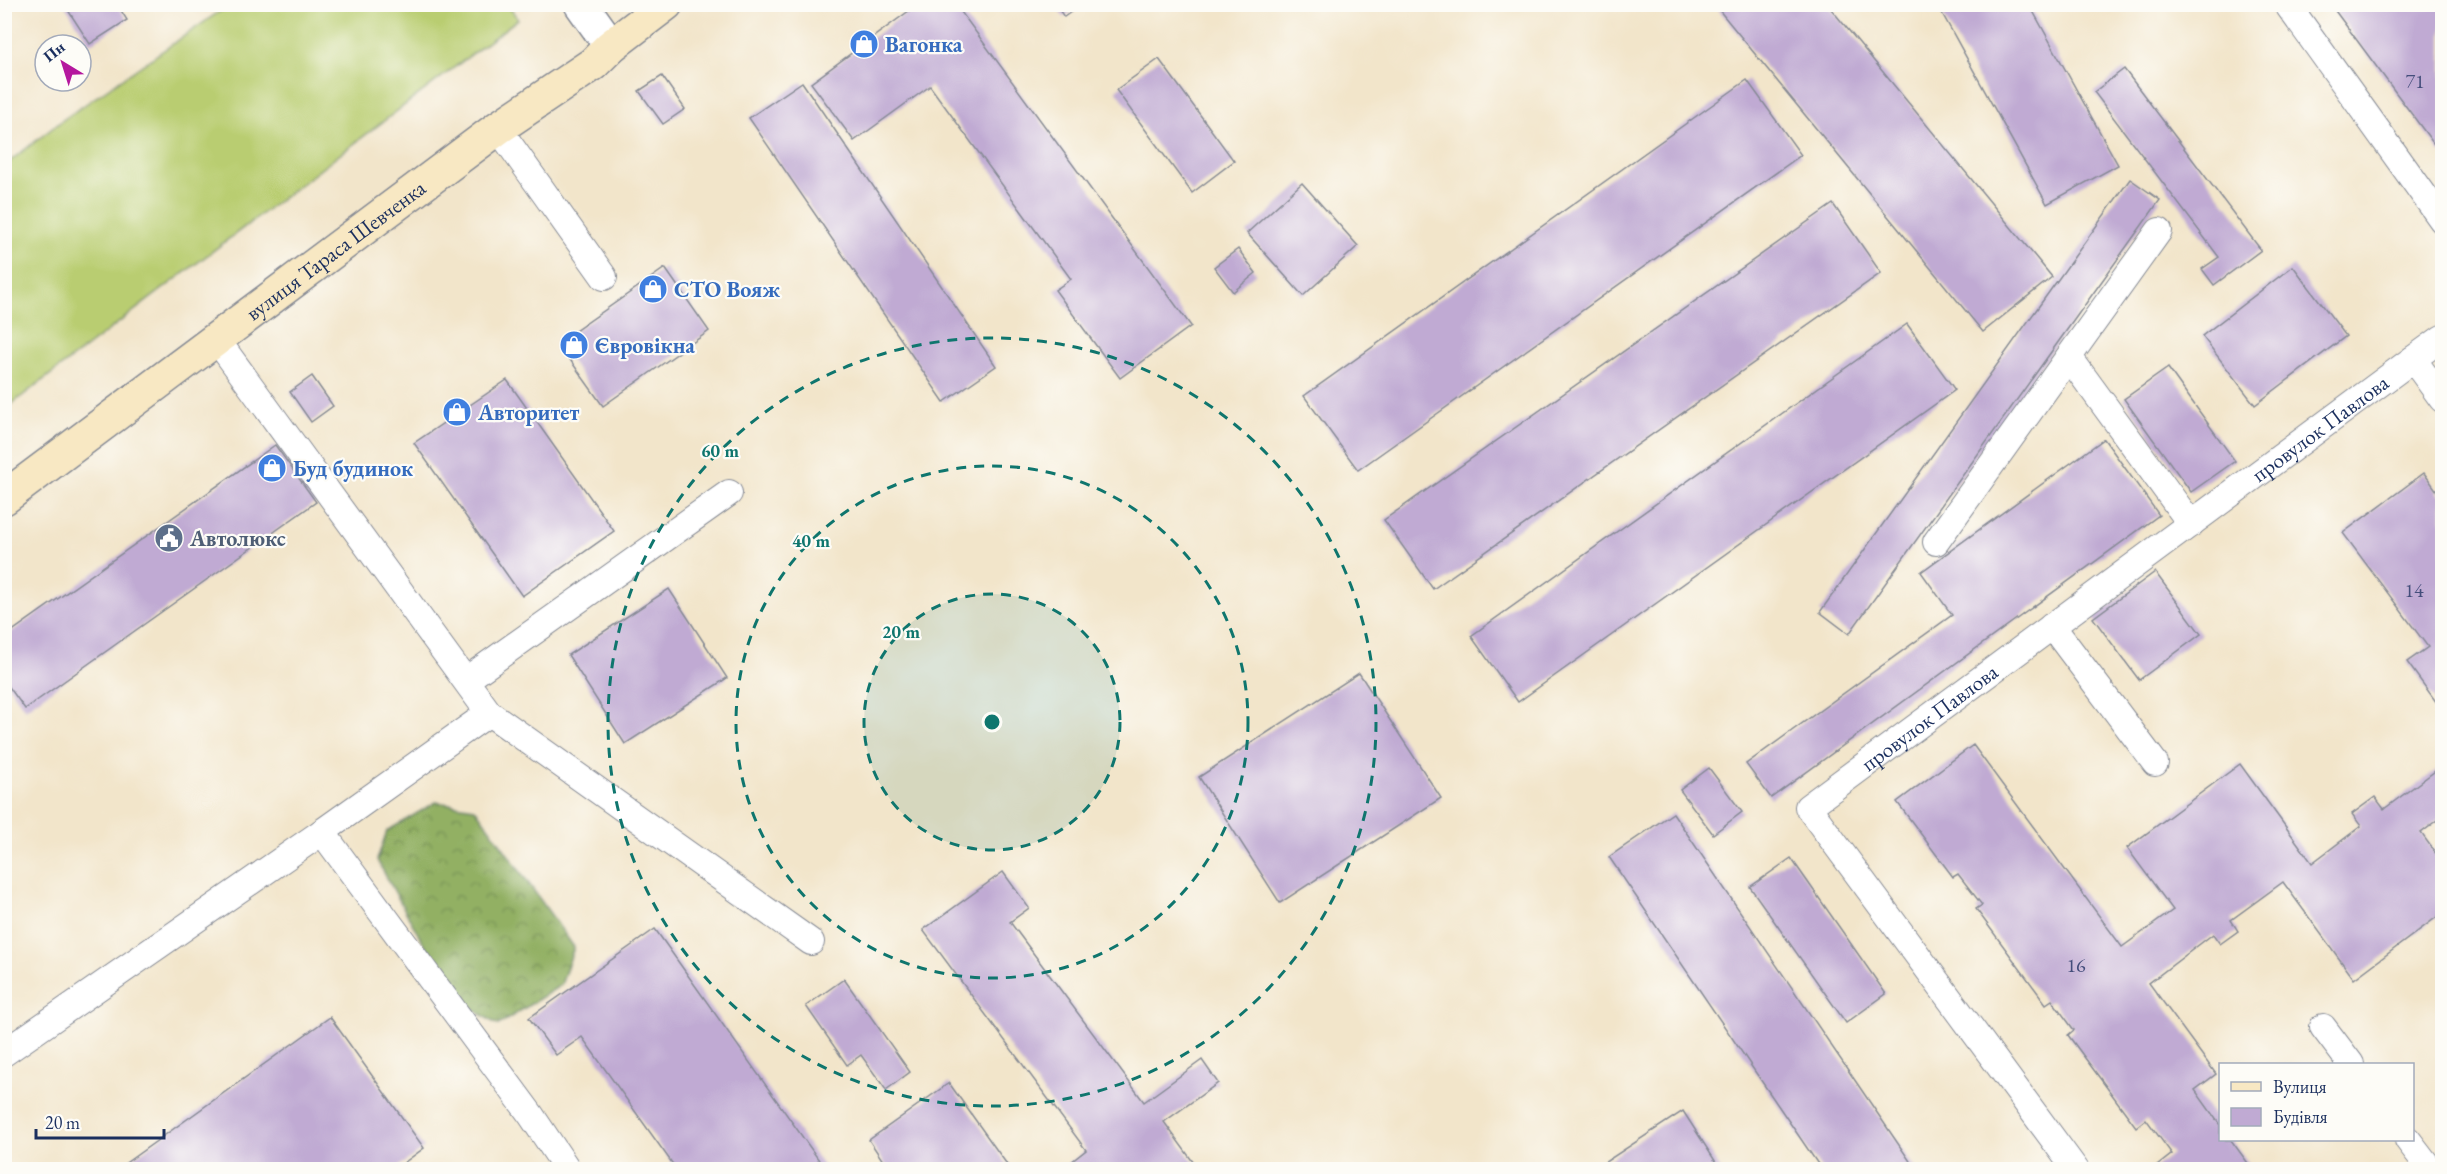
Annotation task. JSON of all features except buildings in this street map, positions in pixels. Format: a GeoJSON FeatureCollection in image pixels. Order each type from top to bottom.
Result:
{"type":"FeatureCollection","features":[{"type":"Feature","properties":{"kind":"main road","name":"вулиця Тараса Шевченка"},"geometry":{"type":"LineString","coordinates":[[4,498],[498,128],[593,64],[611,46],[666,4]]}},
{"type":"Feature","properties":{"kind":"street"},"geometry":{"type":"LineString","coordinates":[[580,4],[611,46]]}},
{"type":"Feature","properties":{"kind":"lane"},"geometry":{"type":"LineString","coordinates":[[2287,4],[2442,220]]}},
{"type":"Feature","properties":{"kind":"lane"},"geometry":{"type":"LineString","coordinates":[[498,128],[604,277]]}},
{"type":"Feature","properties":{"kind":"lane"},"geometry":{"type":"LineString","coordinates":[[1936,542],[2160,231]]}},
{"type":"Feature","properties":{"kind":"lane","name":"провулок Павлова"},"geometry":{"type":"LineString","coordinates":[[2076,1170],[1808,807],[2442,338]]}},
{"type":"Feature","properties":{"kind":"lane"},"geometry":{"type":"LineString","coordinates":[[217,340],[489,712],[811,942]]}},
{"type":"Feature","properties":{"kind":"lane"},"geometry":{"type":"LineString","coordinates":[[2069,357],[2191,524]]}},
{"type":"Feature","properties":{"kind":"lane"},"geometry":{"type":"LineString","coordinates":[[2413,359],[2442,399]]}},
{"type":"Feature","properties":{"kind":"lane"},"geometry":{"type":"LineString","coordinates":[[466,680],[729,493]]}},
{"type":"Feature","properties":{"kind":"lane"},"geometry":{"type":"LineString","coordinates":[[2052,626],[2155,763]]}},
{"type":"Feature","properties":{"kind":"lane"},"geometry":{"type":"LineString","coordinates":[[4,1053],[322,832],[489,712]]}},
{"type":"Feature","properties":{"kind":"lane"},"geometry":{"type":"LineString","coordinates":[[322,832],[531,1115],[568,1170]]}},
{"type":"Feature","properties":{"kind":"lane"},"geometry":{"type":"LineString","coordinates":[[2323,1027],[2350,1063]]}},
{"type":"Feature","properties":{"kind":"lane"},"geometry":{"type":"LineString","coordinates":[[2409,1141],[2431,1170]]}},
{"type":"Feature","properties":{"kind":"green space"},"geometry":{"type":"Polygon","coordinates":[[[507,4],[518,19],[5,409],[5,165],[64,119],[229,5],[507,4]]]}},
{"type":"Feature","properties":{"kind":"green space"},"geometry":{"type":"Polygon","coordinates":[[[436,802],[475,808],[574,947],[561,985],[498,1025],[453,997],[377,860],[387,831],[436,802]]]}},
{"type":"Feature","properties":{"kind":"place","name":"Вагонка"},"geometry":{"type":"Point","coordinates":[864,44]}},
{"type":"Feature","properties":{"kind":"place","name":"СТО Вояж"},"geometry":{"type":"Point","coordinates":[653,289]}},
{"type":"Feature","properties":{"kind":"place","name":"Євровікна"},"geometry":{"type":"Point","coordinates":[574,345]}},
{"type":"Feature","properties":{"kind":"place","name":"Авторитет"},"geometry":{"type":"Point","coordinates":[457,412]}},
{"type":"Feature","properties":{"kind":"place","name":"Буд будинок"},"geometry":{"type":"Point","coordinates":[272,468]}},
{"type":"Feature","properties":{"kind":"place","name":"Автолюкс"},"geometry":{"type":"Point","coordinates":[169,538]}}]}
